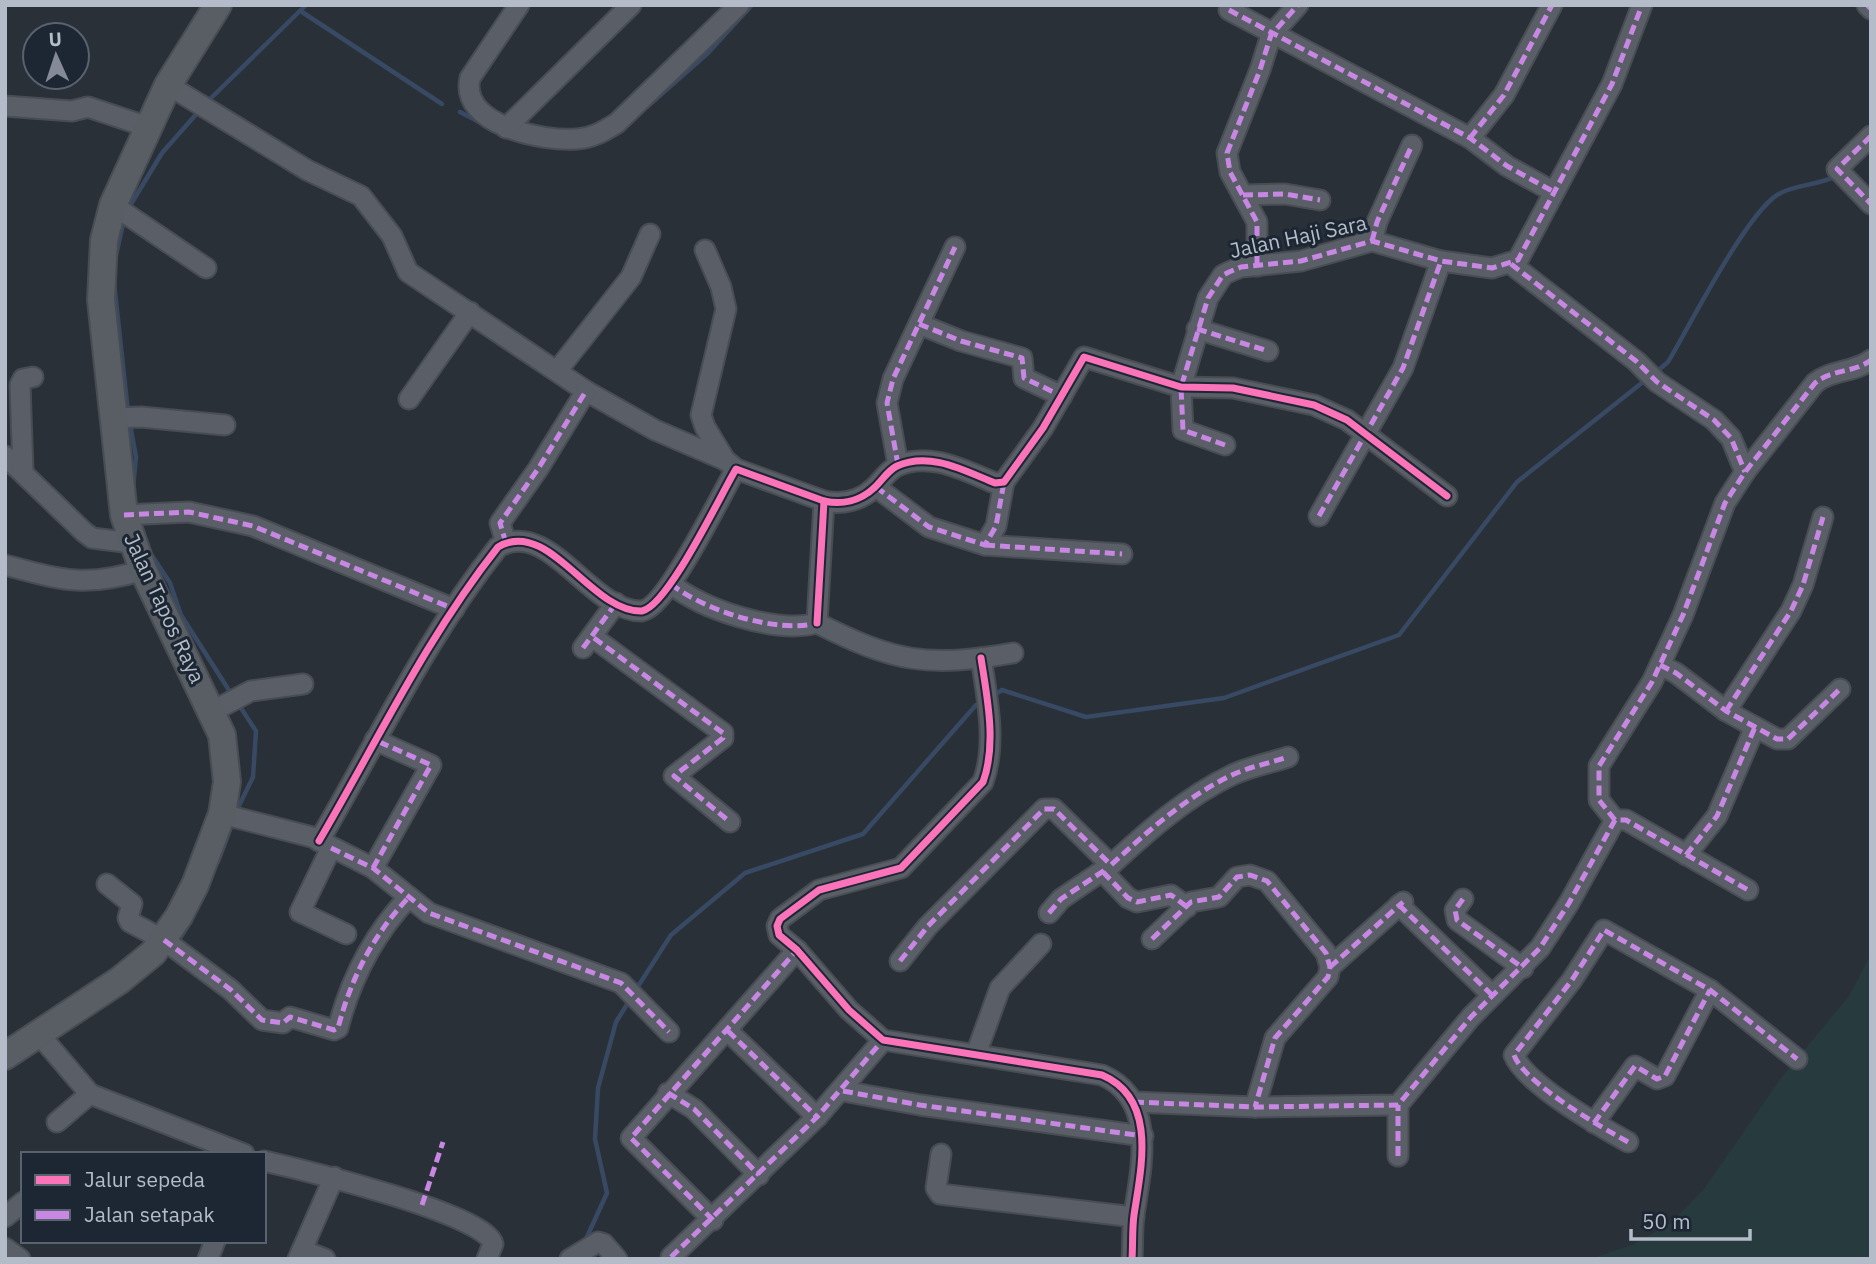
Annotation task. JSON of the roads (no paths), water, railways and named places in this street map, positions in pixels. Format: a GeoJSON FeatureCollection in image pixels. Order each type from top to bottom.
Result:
{"type":"FeatureCollection","features":[{"type":"Feature","properties":{"kind":"main road","name":"Jalan Tapos Raya"},"geometry":{"type":"LineString","coordinates":[[5,1056],[42,1039],[138,967],[171,946],[225,816],[226,757],[220,707],[143,570],[124,515],[117,418],[101,300],[104,240],[122,211],[148,127],[168,85],[218,5]]}},
{"type":"Feature","properties":{"kind":"street"},"geometry":{"type":"LineString","coordinates":[[519,5],[470,78],[467,89],[475,106],[506,128],[557,139],[577,139],[603,132],[644,97],[738,5]]}},
{"type":"Feature","properties":{"kind":"street"},"geometry":{"type":"LineString","coordinates":[[506,128],[631,5]]}},
{"type":"Feature","properties":{"kind":"street"},"geometry":{"type":"LineString","coordinates":[[1257,266],[1257,222],[1230,172],[1227,153],[1271,35],[1298,5]]}},
{"type":"Feature","properties":{"kind":"street"},"geometry":{"type":"LineString","coordinates":[[1470,138],[1504,95],[1552,5]]}},
{"type":"Feature","properties":{"kind":"street"},"geometry":{"type":"LineString","coordinates":[[1642,5],[1612,84],[1576,156],[1554,191],[1522,255],[1511,264],[1636,361],[1657,382],[1714,419],[1731,438],[1745,472]]}},
{"type":"Feature","properties":{"kind":"street"},"geometry":{"type":"LineString","coordinates":[[1229,10],[1271,35],[1470,138],[1507,166],[1554,191]]}},
{"type":"Feature","properties":{"kind":"street"},"geometry":{"type":"LineString","coordinates":[[168,85],[270,148],[361,196],[392,236],[408,272],[586,391],[655,430],[824,501],[847,502],[876,487],[898,466],[923,461],[943,463],[995,483],[1004,482]]}},
{"type":"Feature","properties":{"kind":"street"},"geometry":{"type":"LineString","coordinates":[[5,106],[72,111],[88,107],[148,127]]}},
{"type":"Feature","properties":{"kind":"street"},"geometry":{"type":"LineString","coordinates":[[1871,136],[1838,166],[1841,174],[1871,204]]}},
{"type":"Feature","properties":{"kind":"street"},"geometry":{"type":"LineString","coordinates":[[1372,241],[1377,222],[1412,145]]}},
{"type":"Feature","properties":{"kind":"street"},"geometry":{"type":"LineString","coordinates":[[1243,195],[1285,194],[1320,200]]}},
{"type":"Feature","properties":{"kind":"street"},"geometry":{"type":"LineString","coordinates":[[122,211],[205,268]]}},
{"type":"Feature","properties":{"kind":"street"},"geometry":{"type":"LineString","coordinates":[[558,371],[631,277],[650,234]]}},
{"type":"Feature","properties":{"kind":"street","name":"Jalan Haji Sara"},"geometry":{"type":"LineString","coordinates":[[1225,445],[1183,430],[1181,387],[1208,298],[1223,275],[1241,267],[1300,261],[1372,241],[1394,244],[1441,261],[1492,268],[1511,264]]}},
{"type":"Feature","properties":{"kind":"street"},"geometry":{"type":"LineString","coordinates":[[898,466],[887,403],[893,379],[955,247]]}},
{"type":"Feature","properties":{"kind":"street"},"geometry":{"type":"LineString","coordinates":[[705,250],[721,287],[726,309],[701,415],[705,428],[731,464]]}},
{"type":"Feature","properties":{"kind":"street"},"geometry":{"type":"LineString","coordinates":[[1319,516],[1403,368],[1441,261]]}},
{"type":"Feature","properties":{"kind":"street"},"geometry":{"type":"LineString","coordinates":[[409,399],[470,312]]}},
{"type":"Feature","properties":{"kind":"street"},"geometry":{"type":"LineString","coordinates":[[919,324],[961,341],[1022,358],[1024,379],[1062,396]]}},
{"type":"Feature","properties":{"kind":"street"},"geometry":{"type":"LineString","coordinates":[[1197,329],[1268,351]]}},
{"type":"Feature","properties":{"kind":"street"},"geometry":{"type":"LineString","coordinates":[[985,545],[996,526],[1004,482],[1062,396],[1084,358],[1181,387],[1233,388],[1277,395],[1314,405],[1364,433],[1447,496]]}},
{"type":"Feature","properties":{"kind":"street"},"geometry":{"type":"LineString","coordinates":[[1615,820],[1599,800],[1599,766],[1652,682],[1683,615],[1716,521],[1745,472],[1815,383],[1826,374],[1862,366],[1871,360]]}},
{"type":"Feature","properties":{"kind":"street"},"geometry":{"type":"LineString","coordinates":[[23,472],[20,385],[23,379],[33,377]]}},
{"type":"Feature","properties":{"kind":"street"},"geometry":{"type":"LineString","coordinates":[[506,543],[500,523],[506,511],[538,469],[586,391]]}},
{"type":"Feature","properties":{"kind":"street"},"geometry":{"type":"LineString","coordinates":[[117,418],[141,417],[225,425]]}},
{"type":"Feature","properties":{"kind":"street"},"geometry":{"type":"LineString","coordinates":[[5,456],[92,538],[132,543]]}},
{"type":"Feature","properties":{"kind":"street"},"geometry":{"type":"LineString","coordinates":[[346,934],[300,912],[325,844],[374,740],[411,671],[494,552],[506,543],[516,540],[536,544],[616,603],[633,611],[647,610],[671,584],[731,464]]}},
{"type":"Feature","properties":{"kind":"street"},"geometry":{"type":"LineString","coordinates":[[876,487],[929,527],[985,545],[1122,554]]}},
{"type":"Feature","properties":{"kind":"street"},"geometry":{"type":"LineString","coordinates":[[817,623],[824,501]]}},
{"type":"Feature","properties":{"kind":"street"},"geometry":{"type":"LineString","coordinates":[[124,515],[138,512],[189,512],[253,526],[454,609]]}},
{"type":"Feature","properties":{"kind":"street"},"geometry":{"type":"LineString","coordinates":[[1726,712],[1791,611],[1803,585],[1823,517]]}},
{"type":"Feature","properties":{"kind":"street"},"geometry":{"type":"LineString","coordinates":[[5,565],[72,582],[117,578],[143,570]]}},
{"type":"Feature","properties":{"kind":"street"},"geometry":{"type":"LineString","coordinates":[[671,584],[722,610],[759,624],[802,627],[817,623],[868,649],[890,656],[920,661],[981,658],[1013,653]]}},
{"type":"Feature","properties":{"kind":"street"},"geometry":{"type":"LineString","coordinates":[[616,603],[588,643],[723,733],[723,737],[674,776],[730,822]]}},
{"type":"Feature","properties":{"kind":"street"},"geometry":{"type":"LineString","coordinates":[[981,658],[988,708],[988,764],[983,782],[901,868],[819,890],[780,919],[777,926],[779,935],[797,950],[849,1010],[883,1040],[1102,1075],[1123,1088],[1134,1102],[1143,1136],[1142,1178],[1134,1217],[1132,1259]]}},
{"type":"Feature","properties":{"kind":"street"},"geometry":{"type":"LineString","coordinates":[[1660,664],[1726,712],[1777,739],[1788,739],[1840,689]]}},
{"type":"Feature","properties":{"kind":"street"},"geometry":{"type":"LineString","coordinates":[[220,707],[246,692],[303,684]]}},
{"type":"Feature","properties":{"kind":"street"},"geometry":{"type":"LineString","coordinates":[[1686,855],[1717,817],[1755,727]]}},
{"type":"Feature","properties":{"kind":"street"},"geometry":{"type":"LineString","coordinates":[[373,868],[431,765],[374,740]]}},
{"type":"Feature","properties":{"kind":"street"},"geometry":{"type":"LineString","coordinates":[[1049,913],[1061,899],[1107,869],[1163,817],[1218,782],[1288,757]]}},
{"type":"Feature","properties":{"kind":"street"},"geometry":{"type":"LineString","coordinates":[[900,961],[928,926],[1044,809],[1054,810],[1107,869],[1128,898],[1137,902],[1171,895],[1187,906]]}},
{"type":"Feature","properties":{"kind":"street"},"geometry":{"type":"LineString","coordinates":[[225,816],[325,844],[373,868],[429,914],[621,983],[668,1032]]}},
{"type":"Feature","properties":{"kind":"street"},"geometry":{"type":"LineString","coordinates":[[1615,820],[1626,820],[1748,890]]}},
{"type":"Feature","properties":{"kind":"street"},"geometry":{"type":"LineString","coordinates":[[1398,1156],[1398,1105],[1492,995],[1522,968],[1554,928],[1615,820]]}},
{"type":"Feature","properties":{"kind":"street"},"geometry":{"type":"LineString","coordinates":[[1152,939],[1187,906],[1197,900],[1219,897],[1237,877],[1250,875],[1267,881],[1326,953],[1330,967]]}},
{"type":"Feature","properties":{"kind":"street"},"geometry":{"type":"LineString","coordinates":[[107,884],[132,904],[128,920],[171,946],[231,990],[262,1020],[283,1023],[290,1017],[298,1017],[334,1030],[338,1028],[359,967],[389,918],[409,897]]}},
{"type":"Feature","properties":{"kind":"street"},"geometry":{"type":"LineString","coordinates":[[1463,899],[1455,910],[1457,920],[1522,968]]}},
{"type":"Feature","properties":{"kind":"street"},"geometry":{"type":"LineString","coordinates":[[1255,1107],[1275,1038],[1324,985],[1330,967],[1401,904],[1492,995]]}},
{"type":"Feature","properties":{"kind":"street"},"geometry":{"type":"LineString","coordinates":[[1628,1142],[1594,1124],[1543,1087],[1514,1055],[1572,980],[1604,930],[1710,990],[1797,1059]]}},
{"type":"Feature","properties":{"kind":"street"},"geometry":{"type":"LineString","coordinates":[[976,1054],[1000,988],[1041,944]]}},
{"type":"Feature","properties":{"kind":"street"},"geometry":{"type":"LineString","coordinates":[[713,1220],[631,1138],[668,1093],[729,1031],[797,950]]}},
{"type":"Feature","properties":{"kind":"street"},"geometry":{"type":"LineString","coordinates":[[1594,1124],[1635,1066],[1657,1079],[1665,1076],[1710,990]]}},
{"type":"Feature","properties":{"kind":"street"},"geometry":{"type":"LineString","coordinates":[[729,1031],[817,1117]]}},
{"type":"Feature","properties":{"kind":"street"},"geometry":{"type":"LineString","coordinates":[[42,1039],[90,1094],[239,1152]]}},
{"type":"Feature","properties":{"kind":"street"},"geometry":{"type":"LineString","coordinates":[[671,1257],[713,1220],[843,1091],[883,1040]]}},
{"type":"Feature","properties":{"kind":"street"},"geometry":{"type":"LineString","coordinates":[[843,1091],[920,1105],[1143,1136]]}},
{"type":"Feature","properties":{"kind":"street"},"geometry":{"type":"LineString","coordinates":[[668,1093],[694,1109],[759,1175]]}},
{"type":"Feature","properties":{"kind":"street"},"geometry":{"type":"LineString","coordinates":[[57,1122],[90,1094]]}},
{"type":"Feature","properties":{"kind":"street"},"geometry":{"type":"LineString","coordinates":[[1134,1102],[1255,1107],[1398,1105]]}},
{"type":"Feature","properties":{"kind":"street"},"geometry":{"type":"LineString","coordinates":[[941,1154],[936,1188],[940,1194],[1134,1217]]}},
{"type":"Feature","properties":{"kind":"street"},"geometry":{"type":"LineString","coordinates":[[266,1161],[334,1177],[422,1205],[485,1231],[493,1244],[487,1259]]}},
{"type":"Feature","properties":{"kind":"street"},"geometry":{"type":"LineString","coordinates":[[326,1259],[300,1254],[334,1177]]}},
{"type":"Feature","properties":{"kind":"street"},"geometry":{"type":"LineString","coordinates":[[5,1217],[21,1204]]}},
{"type":"Feature","properties":{"kind":"street"},"geometry":{"type":"LineString","coordinates":[[570,1259],[598,1242],[604,1244],[617,1259]]}},
{"type":"Feature","properties":{"kind":"street"},"geometry":{"type":"LineString","coordinates":[[5,1248],[20,1259]]}},
{"type":"Feature","properties":{"kind":"waterway"},"geometry":{"type":"LineString","coordinates":[[207,102],[306,5]]}},
{"type":"Feature","properties":{"kind":"waterway"},"geometry":{"type":"LineString","coordinates":[[647,107],[708,53],[752,5]]}},
{"type":"Feature","properties":{"kind":"waterway"},"geometry":{"type":"LineString","coordinates":[[302,12],[442,104]]}},
{"type":"Feature","properties":{"kind":"waterway"},"geometry":{"type":"LineString","coordinates":[[128,209],[162,153],[199,111]]}},
{"type":"Feature","properties":{"kind":"waterway"},"geometry":{"type":"LineString","coordinates":[[460,112],[481,123]]}},
{"type":"Feature","properties":{"kind":"waterway"},"geometry":{"type":"LineString","coordinates":[[1655,373],[1668,362],[1734,247],[1764,207],[1784,191],[1838,175]]}},
{"type":"Feature","properties":{"kind":"waterway"},"geometry":{"type":"LineString","coordinates":[[116,255],[124,220]]}},
{"type":"Feature","properties":{"kind":"waterway"},"geometry":{"type":"LineString","coordinates":[[114,282],[128,412]]}},
{"type":"Feature","properties":{"kind":"waterway"},"geometry":{"type":"LineString","coordinates":[[991,697],[1002,690],[1086,717],[1224,698],[1399,635],[1517,482],[1648,378]]}},
{"type":"Feature","properties":{"kind":"waterway"},"geometry":{"type":"LineString","coordinates":[[130,424],[136,457],[133,488]]}},
{"type":"Feature","properties":{"kind":"waterway"},"geometry":{"type":"LineString","coordinates":[[151,554],[170,583],[181,615],[232,695]]}},
{"type":"Feature","properties":{"kind":"waterway"},"geometry":{"type":"LineString","coordinates":[[635,991],[671,935],[745,873],[863,834],[976,705],[983,701]]}},
{"type":"Feature","properties":{"kind":"waterway"},"geometry":{"type":"LineString","coordinates":[[236,812],[253,777],[256,731],[239,705]]}},
{"type":"Feature","properties":{"kind":"waterway"},"geometry":{"type":"LineString","coordinates":[[218,862],[231,827]]}},
{"type":"Feature","properties":{"kind":"waterway"},"geometry":{"type":"LineString","coordinates":[[177,943],[191,921]]}},
{"type":"Feature","properties":{"kind":"waterway"},"geometry":{"type":"LineString","coordinates":[[586,1239],[607,1193],[595,1139],[598,1088],[616,1022],[631,998]]}}]}
